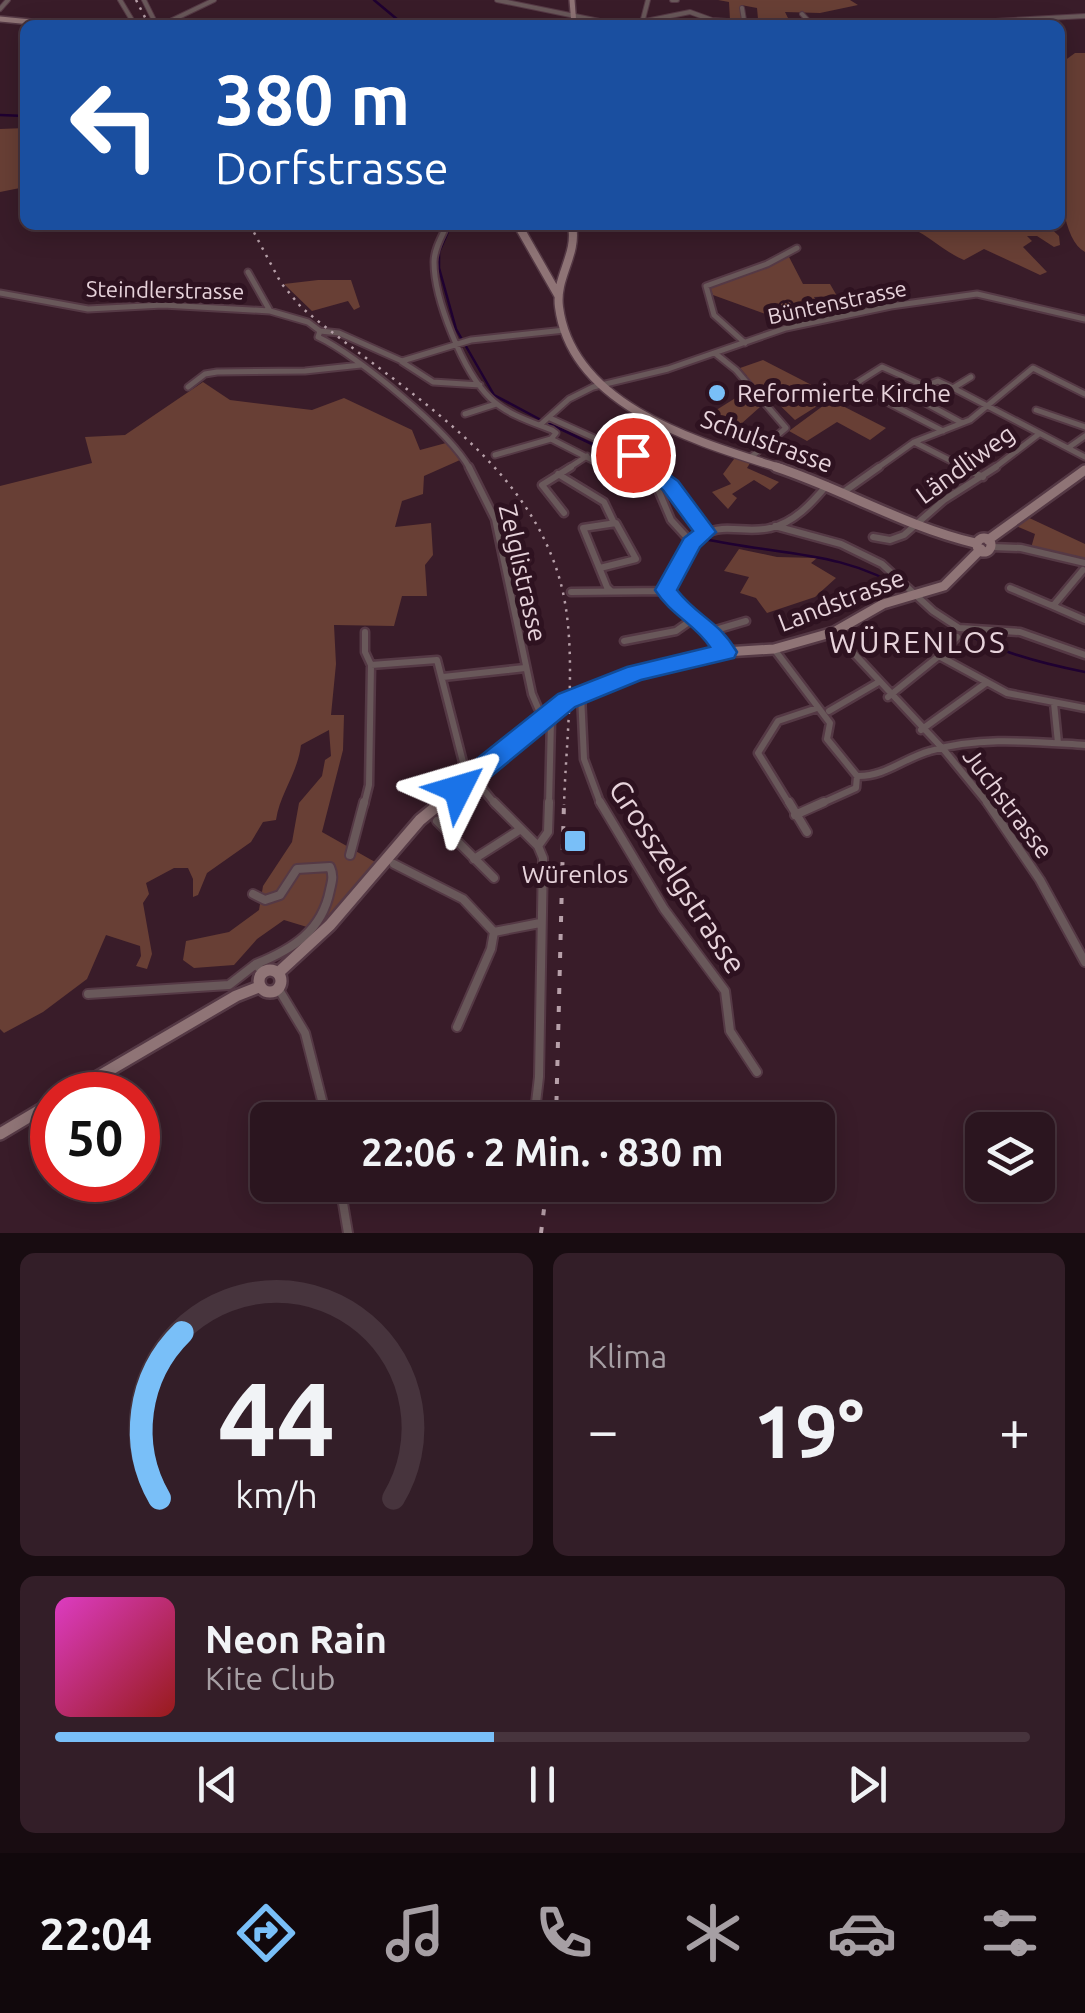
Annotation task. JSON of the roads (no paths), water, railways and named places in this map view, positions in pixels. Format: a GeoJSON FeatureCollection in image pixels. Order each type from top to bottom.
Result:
{"type":"FeatureCollection","features":[{"type":"Feature","properties":{"kind":"main road"},"geometry":{"type":"LineString","coordinates":[[572,0],[574,20]]}},
{"type":"Feature","properties":{"kind":"main road"},"geometry":{"type":"LineString","coordinates":[[521,230],[558,294]]}},
{"type":"Feature","properties":{"kind":"main road"},"geometry":{"type":"LineString","coordinates":[[558,294],[575,252],[573,230]]}},
{"type":"Feature","properties":{"kind":"main road","name":"Schulstrasse"},"geometry":{"type":"LineString","coordinates":[[558,294],[565,330]]}},
{"type":"Feature","properties":{"kind":"main road","name":"Schulstrasse"},"geometry":{"type":"LineString","coordinates":[[601,385],[638,410],[845,491],[914,526],[984,545]]}},
{"type":"Feature","properties":{"kind":"main road","name":"Landstrasse"},"geometry":{"type":"LineString","coordinates":[[278,973],[330,925],[420,820],[546,715],[580,694],[636,673],[726,652],[774,649],[834,632],[883,604],[944,586],[984,545],[1085,470]]}},
{"type":"Feature","properties":{"kind":"main road"},"geometry":{"type":"LineString","coordinates":[[105,1072],[236,996],[260,975],[278,973],[282,980],[278,988],[268,992],[260,975]]}},
{"type":"Feature","properties":{"kind":"main road"},"geometry":{"type":"LineString","coordinates":[[0,1134],[30,1116]]}},
{"type":"Feature","properties":{"kind":"street"},"geometry":{"type":"LineString","coordinates":[[0,9],[8,0]]}},
{"type":"Feature","properties":{"kind":"street"},"geometry":{"type":"LineString","coordinates":[[172,20],[214,0]]}},
{"type":"Feature","properties":{"kind":"street"},"geometry":{"type":"LineString","coordinates":[[497,0],[582,20]]}},
{"type":"Feature","properties":{"kind":"street"},"geometry":{"type":"LineString","coordinates":[[742,8],[744,20]]}},
{"type":"Feature","properties":{"kind":"street"},"geometry":{"type":"LineString","coordinates":[[667,20],[688,12],[717,20]]}},
{"type":"Feature","properties":{"kind":"street"},"geometry":{"type":"LineString","coordinates":[[802,14],[807,20]]}},
{"type":"Feature","properties":{"kind":"street"},"geometry":{"type":"LineString","coordinates":[[1013,20],[1085,16]]}},
{"type":"Feature","properties":{"kind":"street"},"geometry":{"type":"LineString","coordinates":[[445,230],[434,262],[449,328],[461,343],[480,385],[498,404],[643,460],[699,537]]}},
{"type":"Feature","properties":{"kind":"street"},"geometry":{"type":"LineString","coordinates":[[746,342],[714,315],[706,286],[797,248]]}},
{"type":"Feature","properties":{"kind":"street"},"geometry":{"type":"LineString","coordinates":[[248,272],[270,311]]}},
{"type":"Feature","properties":{"kind":"street","name":"Steindlerstrasse"},"geometry":{"type":"LineString","coordinates":[[0,293],[88,309],[162,304],[270,311],[308,322],[320,331]]}},
{"type":"Feature","properties":{"kind":"street","name":"Büntenstrasse"},"geometry":{"type":"LineString","coordinates":[[545,422],[569,398],[601,385],[818,321],[971,295],[1085,319]]}},
{"type":"Feature","properties":{"kind":"street"},"geometry":{"type":"LineString","coordinates":[[402,361],[461,343],[565,330]]}},
{"type":"Feature","properties":{"kind":"street","name":"Schulstrasse"},"geometry":{"type":"LineString","coordinates":[[565,330],[580,359],[601,385]]}},
{"type":"Feature","properties":{"kind":"street"},"geometry":{"type":"LineString","coordinates":[[320,331],[340,333],[402,361],[433,382],[480,385]]}},
{"type":"Feature","properties":{"kind":"street","name":"Zelglistrasse"},"geometry":{"type":"LineString","coordinates":[[320,331],[318,338],[404,398],[456,449],[478,482],[494,519],[525,668],[538,708],[546,715]]}},
{"type":"Feature","properties":{"kind":"street"},"geometry":{"type":"LineString","coordinates":[[716,354],[736,370],[786,428],[751,457]]}},
{"type":"Feature","properties":{"kind":"street"},"geometry":{"type":"LineString","coordinates":[[188,386],[217,372],[305,371],[354,363]]}},
{"type":"Feature","properties":{"kind":"street"},"geometry":{"type":"LineString","coordinates":[[831,399],[886,367],[926,386],[938,382],[953,388],[1085,457]]}},
{"type":"Feature","properties":{"kind":"street"},"geometry":{"type":"LineString","coordinates":[[845,491],[914,442],[963,423],[1032,368],[1085,394]]}},
{"type":"Feature","properties":{"kind":"street"},"geometry":{"type":"LineString","coordinates":[[953,388],[971,377]]}},
{"type":"Feature","properties":{"kind":"street"},"geometry":{"type":"LineString","coordinates":[[854,385],[944,431]]}},
{"type":"Feature","properties":{"kind":"street"},"geometry":{"type":"LineString","coordinates":[[918,398],[963,423]]}},
{"type":"Feature","properties":{"kind":"street"},"geometry":{"type":"LineString","coordinates":[[465,414],[498,404]]}},
{"type":"Feature","properties":{"kind":"street"},"geometry":{"type":"LineString","coordinates":[[1036,410],[1085,427]]}},
{"type":"Feature","properties":{"kind":"street"},"geometry":{"type":"LineString","coordinates":[[496,455],[551,439],[556,433],[545,422]]}},
{"type":"Feature","properties":{"kind":"street","name":"Ländliweg"},"geometry":{"type":"LineString","coordinates":[[914,526],[946,498],[983,477],[1039,434]]}},
{"type":"Feature","properties":{"kind":"street"},"geometry":{"type":"LineString","coordinates":[[1068,448],[1085,436]]}},
{"type":"Feature","properties":{"kind":"street"},"geometry":{"type":"LineString","coordinates":[[551,439],[633,481]]}},
{"type":"Feature","properties":{"kind":"street"},"geometry":{"type":"LineString","coordinates":[[914,442],[983,477]]}},
{"type":"Feature","properties":{"kind":"street"},"geometry":{"type":"LineString","coordinates":[[564,513],[542,486],[587,456]]}},
{"type":"Feature","properties":{"kind":"street"},"geometry":{"type":"LineString","coordinates":[[558,474],[604,502],[636,558],[600,568]]}},
{"type":"Feature","properties":{"kind":"street"},"geometry":{"type":"LineString","coordinates":[[775,526],[806,509],[828,484]]}},
{"type":"Feature","properties":{"kind":"street"},"geometry":{"type":"LineString","coordinates":[[657,487],[671,496]]}},
{"type":"Feature","properties":{"kind":"street"},"geometry":{"type":"LineString","coordinates":[[671,496],[671,520],[699,537]]}},
{"type":"Feature","properties":{"kind":"street"},"geometry":{"type":"LineString","coordinates":[[610,590],[584,526],[614,523]]}},
{"type":"Feature","properties":{"kind":"street"},"geometry":{"type":"LineString","coordinates":[[666,590],[699,537],[720,528],[775,526],[841,544],[886,566],[914,595],[959,628],[1020,632],[1085,655]]}},
{"type":"Feature","properties":{"kind":"street"},"geometry":{"type":"LineString","coordinates":[[873,537],[890,540],[914,526]]}},
{"type":"Feature","properties":{"kind":"street"},"geometry":{"type":"LineString","coordinates":[[984,545],[1026,549],[1083,566],[1052,606]]}},
{"type":"Feature","properties":{"kind":"street"},"geometry":{"type":"LineString","coordinates":[[1010,588],[1085,620]]}},
{"type":"Feature","properties":{"kind":"street"},"geometry":{"type":"LineString","coordinates":[[571,592],[666,590]]}},
{"type":"Feature","properties":{"kind":"street"},"geometry":{"type":"LineString","coordinates":[[666,590],[674,604],[712,631],[726,652]]}},
{"type":"Feature","properties":{"kind":"street"},"geometry":{"type":"LineString","coordinates":[[624,641],[676,631],[694,619]]}},
{"type":"Feature","properties":{"kind":"street"},"geometry":{"type":"LineString","coordinates":[[712,631],[746,621]]}},
{"type":"Feature","properties":{"kind":"street"},"geometry":{"type":"LineString","coordinates":[[350,856],[369,785],[370,665],[364,652],[365,632]]}},
{"type":"Feature","properties":{"kind":"street","name":"Juchstrasse"},"geometry":{"type":"LineString","coordinates":[[834,632],[888,697],[942,748],[1038,876],[1085,962]]}},
{"type":"Feature","properties":{"kind":"street"},"geometry":{"type":"LineString","coordinates":[[888,697],[957,637]]}},
{"type":"Feature","properties":{"kind":"street"},"geometry":{"type":"LineString","coordinates":[[774,649],[830,724],[828,742],[857,776],[856,788],[850,792],[795,814]]}},
{"type":"Feature","properties":{"kind":"street"},"geometry":{"type":"LineString","coordinates":[[939,656],[1007,693],[1085,708]]}},
{"type":"Feature","properties":{"kind":"street"},"geometry":{"type":"LineString","coordinates":[[370,665],[434,659],[443,677],[471,778],[538,846],[543,858],[535,1102]]}},
{"type":"Feature","properties":{"kind":"street"},"geometry":{"type":"LineString","coordinates":[[443,677],[525,668]]}},
{"type":"Feature","properties":{"kind":"street"},"geometry":{"type":"LineString","coordinates":[[920,730],[986,683]]}},
{"type":"Feature","properties":{"kind":"street"},"geometry":{"type":"LineString","coordinates":[[830,711],[877,684]]}},
{"type":"Feature","properties":{"kind":"street","name":"Grosszelgstrasse"},"geometry":{"type":"LineString","coordinates":[[580,694],[584,701],[584,759],[589,780],[658,900],[725,991],[730,1031],[757,1072]]}},
{"type":"Feature","properties":{"kind":"street"},"geometry":{"type":"LineString","coordinates":[[1054,703],[1058,743]]}},
{"type":"Feature","properties":{"kind":"street"},"geometry":{"type":"LineString","coordinates":[[807,832],[760,761],[759,749],[778,722],[817,708]]}},
{"type":"Feature","properties":{"kind":"street"},"geometry":{"type":"LineString","coordinates":[[538,846],[546,837],[548,820],[552,725],[546,715]]}},
{"type":"Feature","properties":{"kind":"street"},"geometry":{"type":"LineString","coordinates":[[857,776],[871,777],[942,748],[1008,741],[1085,745]]}},
{"type":"Feature","properties":{"kind":"street"},"geometry":{"type":"LineString","coordinates":[[437,821],[494,878]]}},
{"type":"Feature","properties":{"kind":"street"},"geometry":{"type":"LineString","coordinates":[[474,859],[521,829]]}},
{"type":"Feature","properties":{"kind":"street"},"geometry":{"type":"LineString","coordinates":[[394,864],[469,902],[483,914],[494,932],[491,949],[457,1027]]}},
{"type":"Feature","properties":{"kind":"street"},"geometry":{"type":"LineString","coordinates":[[88,994],[229,985],[260,975],[317,925],[326,911],[333,874],[330,867],[322,865],[296,870],[280,895],[265,900],[253,894]]}},
{"type":"Feature","properties":{"kind":"street"},"geometry":{"type":"LineString","coordinates":[[494,932],[540,923]]}},
{"type":"Feature","properties":{"kind":"street"},"geometry":{"type":"LineString","coordinates":[[278,988],[292,1001],[306,1034],[323,1102]]}},
{"type":"Feature","properties":{"kind":"street"},"geometry":{"type":"LineString","coordinates":[[343,1202],[348,1233]]}},
{"type":"Feature","properties":{"kind":"waterway"},"geometry":{"type":"LineString","coordinates":[[374,0],[398,20]]}},
{"type":"Feature","properties":{"kind":"waterway"},"geometry":{"type":"LineString","coordinates":[[0,115],[20,116]]}},
{"type":"Feature","properties":{"kind":"waterway"},"geometry":{"type":"LineString","coordinates":[[449,230],[439,252],[439,268],[456,329],[494,395],[541,420]]}},
{"type":"Feature","properties":{"kind":"waterway"},"geometry":{"type":"LineString","coordinates":[[548,423],[642,468],[666,491],[698,534]]}},
{"type":"Feature","properties":{"kind":"waterway"},"geometry":{"type":"LineString","coordinates":[[705,539],[835,561],[884,578],[907,592]]}},
{"type":"Feature","properties":{"kind":"waterway"},"geometry":{"type":"LineString","coordinates":[[913,597],[972,637],[1037,661],[1085,672]]}},
{"type":"Feature","properties":{"kind":"railway"},"geometry":{"type":"LineString","coordinates":[[136,0],[146,20]]}},
{"type":"Feature","properties":{"kind":"railway"},"geometry":{"type":"LineString","coordinates":[[253,230],[281,283],[301,307],[451,425],[486,458],[541,533],[559,577],[568,631],[570,690],[564,805]]}},
{"type":"Feature","properties":{"kind":"railway"},"geometry":{"type":"LineString","coordinates":[[556,1102],[564,802]]}},
{"type":"Feature","properties":{"kind":"railway"},"geometry":{"type":"LineString","coordinates":[[541,1233],[545,1202]]}},
{"type":"Feature","properties":{"kind":"place","name":"Reformierte Kirche"},"geometry":{"type":"Point","coordinates":[717,393]}},
{"type":"Feature","properties":{"kind":"place","name":"Würenlos"},"geometry":{"type":"Point","coordinates":[575,841]}},
{"type":"Feature","properties":{"kind":"district","name":"WÜRENLOS"},"geometry":{"type":"Point","coordinates":[918,643]}}]}
